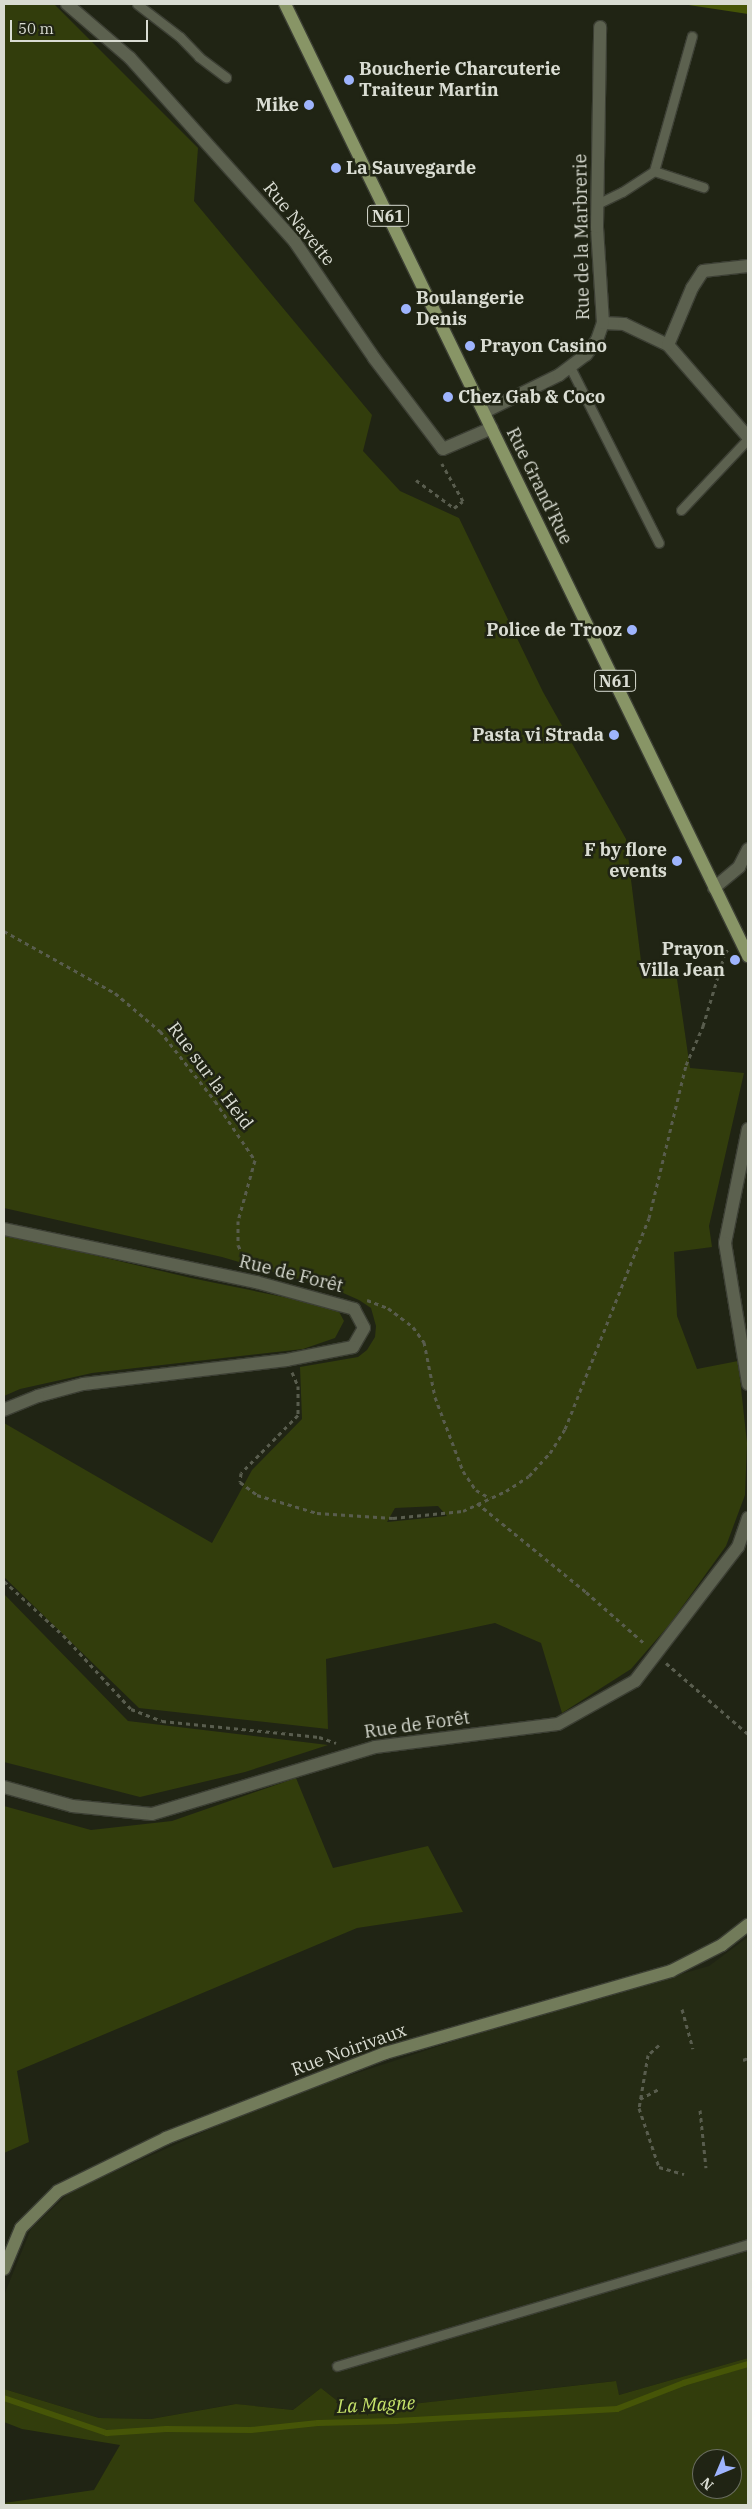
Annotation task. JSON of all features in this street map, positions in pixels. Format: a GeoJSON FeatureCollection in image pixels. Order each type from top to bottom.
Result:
{"type":"FeatureCollection","features":[{"type":"Feature","properties":{"kind":"main road","name":"Rue Grand'Rue"},"geometry":{"type":"LineString","coordinates":[[285,4],[748,956]]}},
{"type":"Feature","properties":{"kind":"main road","name":"Rue Noirivaux"},"geometry":{"type":"LineString","coordinates":[[4,2270],[21,2228],[58,2191],[166,2138],[385,2053],[670,1971],[722,1945],[748,1925]]}},
{"type":"Feature","properties":{"kind":"street","name":"Rue Navette"},"geometry":{"type":"LineString","coordinates":[[68,4],[130,58],[295,242],[374,358],[443,449]]}},
{"type":"Feature","properties":{"kind":"street","name":"Rue de la Marbrerie"},"geometry":{"type":"LineString","coordinates":[[484,412],[570,367],[586,355],[597,340],[603,323],[597,204],[600,27]]}},
{"type":"Feature","properties":{"kind":"street"},"geometry":{"type":"LineString","coordinates":[[668,346],[692,288],[703,271],[748,266]]}},
{"type":"Feature","properties":{"kind":"street"},"geometry":{"type":"LineString","coordinates":[[603,323],[624,324],[668,346],[748,438]]}},
{"type":"Feature","properties":{"kind":"street"},"geometry":{"type":"LineString","coordinates":[[443,449],[492,428]]}},
{"type":"Feature","properties":{"kind":"street"},"geometry":{"type":"LineString","coordinates":[[714,888],[739,867],[748,849]]}},
{"type":"Feature","properties":{"kind":"street"},"geometry":{"type":"LineString","coordinates":[[748,1129],[725,1243],[748,1384]]}},
{"type":"Feature","properties":{"kind":"street","name":"Rue de Forêt"},"geometry":{"type":"LineString","coordinates":[[4,1229],[256,1282],[354,1309],[364,1328],[353,1347],[287,1360],[84,1384],[38,1396],[4,1410]]}},
{"type":"Feature","properties":{"kind":"street","name":"Rue de Forêt"},"geometry":{"type":"LineString","coordinates":[[4,1787],[72,1806],[152,1814],[375,1747],[558,1724],[636,1681],[738,1546],[748,1518]]}},
{"type":"Feature","properties":{"kind":"lane"},"geometry":{"type":"LineString","coordinates":[[137,4],[180,37],[198,57],[226,77]]}},
{"type":"Feature","properties":{"kind":"lane"},"geometry":{"type":"LineString","coordinates":[[597,204],[622,192],[654,171],[692,36]]}},
{"type":"Feature","properties":{"kind":"lane"},"geometry":{"type":"LineString","coordinates":[[654,171],[703,187]]}},
{"type":"Feature","properties":{"kind":"lane"},"geometry":{"type":"LineString","coordinates":[[570,367],[658,542]]}},
{"type":"Feature","properties":{"kind":"lane"},"geometry":{"type":"LineString","coordinates":[[681,510],[748,438]]}},
{"type":"Feature","properties":{"kind":"lane"},"geometry":{"type":"LineString","coordinates":[[337,2366],[748,2244]]}},
{"type":"Feature","properties":{"kind":"path"},"geometry":{"type":"LineString","coordinates":[[416,480],[454,508],[463,501],[438,456],[443,449]]}},
{"type":"Feature","properties":{"kind":"path","name":"Rue sur la Heid"},"geometry":{"type":"LineString","coordinates":[[4,931],[115,993],[160,1031],[215,1102],[255,1160],[238,1222],[238,1245],[256,1282]]}},
{"type":"Feature","properties":{"kind":"path"},"geometry":{"type":"LineString","coordinates":[[287,1360],[298,1386],[298,1415],[241,1473],[240,1482],[257,1495],[317,1513],[393,1518],[463,1511],[506,1491],[529,1476],[550,1453],[566,1429],[649,1218],[686,1065],[703,1026],[725,953],[738,935]]}},
{"type":"Feature","properties":{"kind":"path"},"geometry":{"type":"LineString","coordinates":[[363,1298],[388,1308],[413,1327],[424,1342],[435,1397],[463,1471],[476,1490],[490,1498]]}},
{"type":"Feature","properties":{"kind":"path"},"geometry":{"type":"LineString","coordinates":[[477,1503],[586,1592],[748,1734]]}},
{"type":"Feature","properties":{"kind":"path"},"geometry":{"type":"LineString","coordinates":[[4,1581],[64,1635],[131,1709],[162,1722],[319,1737],[360,1751]]}},
{"type":"Feature","properties":{"kind":"path"},"geometry":{"type":"LineString","coordinates":[[682,2009],[693,2049]]}},
{"type":"Feature","properties":{"kind":"path"},"geometry":{"type":"LineString","coordinates":[[659,2045],[648,2055],[639,2108],[659,2167],[684,2174]]}},
{"type":"Feature","properties":{"kind":"path"},"geometry":{"type":"LineString","coordinates":[[743,2060],[748,2058]]}},
{"type":"Feature","properties":{"kind":"path"},"geometry":{"type":"LineString","coordinates":[[640,2099],[660,2088]]}},
{"type":"Feature","properties":{"kind":"path"},"geometry":{"type":"LineString","coordinates":[[700,2110],[706,2168]]}},
{"type":"Feature","properties":{"kind":"shaded area"},"geometry":{"type":"Polygon","coordinates":[[[4,4],[54,4],[198,148],[194,201],[372,415],[363,451],[400,491],[459,518],[543,692],[626,839],[642,969],[677,979],[690,1068],[744,1073],[709,1226],[712,1247],[674,1252],[677,1316],[697,1369],[738,1361],[747,1443],[745,1495],[726,1546],[669,1625],[631,1669],[562,1713],[541,1643],[495,1623],[326,1659],[328,1729],[139,1708],[4,1577],[4,1423],[212,1543],[252,1470],[302,1419],[300,1367],[358,1357],[367,1350],[375,1337],[376,1326],[371,1308],[341,1292],[222,1257],[4,1208],[4,4]],[[438,1506],[395,1508],[387,1522],[447,1516],[438,1506]]]}},
{"type":"Feature","properties":{"kind":"shaded area"},"geometry":{"type":"Polygon","coordinates":[[[682,4],[748,4],[748,14],[682,4]]]}},
{"type":"Feature","properties":{"kind":"shaded area"},"geometry":{"type":"Polygon","coordinates":[[[4,1234],[191,1278],[337,1308],[344,1321],[335,1338],[303,1349],[92,1373],[20,1389],[4,1396],[4,1234]]]}},
{"type":"Feature","properties":{"kind":"shaded area"},"geometry":{"type":"Polygon","coordinates":[[[4,1594],[128,1721],[328,1745],[245,1772],[140,1797],[4,1762],[4,1594]]]}},
{"type":"Feature","properties":{"kind":"shaded area"},"geometry":{"type":"Polygon","coordinates":[[[296,1778],[333,1868],[428,1846],[463,1912],[357,1928],[17,2071],[29,2142],[4,2153],[4,1806],[91,1830],[172,1821],[296,1778]]]}},
{"type":"Feature","properties":{"kind":"shaded area"},"geometry":{"type":"Polygon","coordinates":[[[748,1937],[748,2358],[619,2395],[615,2381],[350,2411],[321,2388],[293,2410],[235,2404],[151,2419],[99,2418],[4,2389],[4,2295],[31,2229],[71,2191],[278,2099],[497,2027],[709,1966],[748,1937]]]}},
{"type":"Feature","properties":{"kind":"shaded area"},"geometry":{"type":"Polygon","coordinates":[[[748,2358],[748,2505],[4,2505],[4,2503],[94,2490],[120,2445],[22,2429],[4,2422],[4,2389],[99,2418],[151,2419],[236,2404],[293,2410],[321,2388],[350,2411],[616,2381],[619,2395],[748,2358]]]}},
{"type":"Feature","properties":{"kind":"waterway","name":"La Magne"},"geometry":{"type":"LineString","coordinates":[[4,2398],[107,2433],[166,2429],[251,2430],[318,2423],[396,2421],[617,2409],[684,2383],[748,2364]]}},
{"type":"Feature","properties":{"kind":"place","name":"Boucherie Charcuterie Traiteur Martin"},"geometry":{"type":"Point","coordinates":[349,80]}},
{"type":"Feature","properties":{"kind":"place","name":"Mike"},"geometry":{"type":"Point","coordinates":[309,105]}},
{"type":"Feature","properties":{"kind":"place","name":"La Sauvegarde"},"geometry":{"type":"Point","coordinates":[336,168]}},
{"type":"Feature","properties":{"kind":"place","name":"Boulangerie Denis"},"geometry":{"type":"Point","coordinates":[406,309]}},
{"type":"Feature","properties":{"kind":"place","name":"Prayon Casino"},"geometry":{"type":"Point","coordinates":[470,346]}},
{"type":"Feature","properties":{"kind":"place","name":"Chez Gab & Coco"},"geometry":{"type":"Point","coordinates":[448,397]}},
{"type":"Feature","properties":{"kind":"place","name":"Police de Trooz"},"geometry":{"type":"Point","coordinates":[632,630]}},
{"type":"Feature","properties":{"kind":"place","name":"Pasta vi Strada"},"geometry":{"type":"Point","coordinates":[614,735]}},
{"type":"Feature","properties":{"kind":"place","name":"F by flore events"},"geometry":{"type":"Point","coordinates":[677,861]}},
{"type":"Feature","properties":{"kind":"place","name":"Prayon Villa Jean"},"geometry":{"type":"Point","coordinates":[735,960]}}]}
